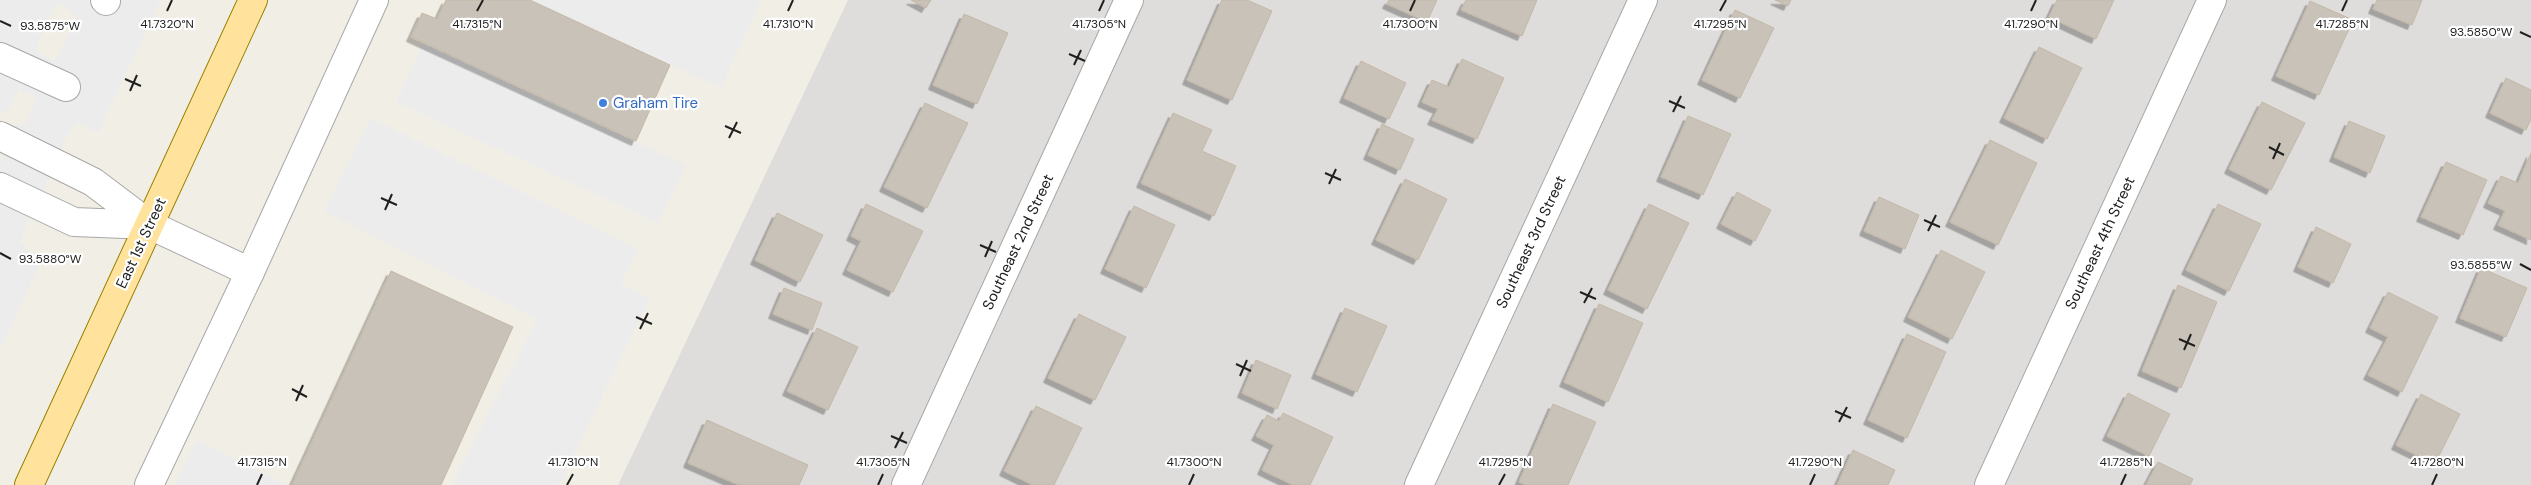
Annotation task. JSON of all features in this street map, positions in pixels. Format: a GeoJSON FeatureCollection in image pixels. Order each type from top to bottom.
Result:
{"type":"FeatureCollection","features":[{"type":"Feature","properties":{"kind":"main road","name":"East 1st Street"},"geometry":{"type":"LineString","coordinates":[[29,485],[253,0]]}},
{"type":"Feature","properties":{"kind":"street"},"geometry":{"type":"LineString","coordinates":[[148,485],[250,272],[374,0]]}},
{"type":"Feature","properties":{"kind":"street","name":"Southeast 2nd Street"},"geometry":{"type":"LineString","coordinates":[[906,485],[1129,0]]}},
{"type":"Feature","properties":{"kind":"street","name":"Southeast 3rd Street"},"geometry":{"type":"LineString","coordinates":[[1420,485],[1643,0]]}},
{"type":"Feature","properties":{"kind":"street","name":"Southeast 4th Street"},"geometry":{"type":"LineString","coordinates":[[1989,485],[2212,0]]}},
{"type":"Feature","properties":{"kind":"street"},"geometry":{"type":"LineString","coordinates":[[0,57],[66,87]]}},
{"type":"Feature","properties":{"kind":"street"},"geometry":{"type":"LineString","coordinates":[[0,136],[93,182],[150,225],[250,272]]}},
{"type":"Feature","properties":{"kind":"street"},"geometry":{"type":"LineString","coordinates":[[0,187],[74,222],[150,225]]}},
{"type":"Feature","properties":{"kind":"shaded area"},"geometry":{"type":"Polygon","coordinates":[[[0,0],[161,0],[98,133],[77,123],[69,132],[20,241],[32,254],[42,259],[0,350],[0,164],[3,160],[0,152],[0,120],[12,125],[25,125],[37,98],[19,89],[7,113],[0,110],[0,0]],[[59,5],[54,8],[37,45],[36,51],[52,60],[58,56],[77,18],[66,7],[59,5]]]}},
{"type":"Feature","properties":{"kind":"shaded area"},"geometry":{"type":"Polygon","coordinates":[[[530,0],[761,0],[721,88],[530,0]]]}},
{"type":"Feature","properties":{"kind":"shaded area"},"geometry":{"type":"Polygon","coordinates":[[[848,0],[2531,0],[2531,485],[618,485],[848,0]]]}},
{"type":"Feature","properties":{"kind":"shaded area"},"geometry":{"type":"Polygon","coordinates":[[[423,43],[686,165],[658,223],[396,102],[423,43]]]}},
{"type":"Feature","properties":{"kind":"shaded area"},"geometry":{"type":"Polygon","coordinates":[[[371,118],[638,249],[621,284],[650,298],[559,485],[452,485],[537,319],[324,211],[371,118]]]}},
{"type":"Feature","properties":{"kind":"shaded area"},"geometry":{"type":"Polygon","coordinates":[[[197,440],[286,485],[174,485],[197,440]]]}},
{"type":"Feature","properties":{"kind":"building","name":"Graham Tire"},"geometry":{"type":"Polygon","coordinates":[[[446,0],[530,0],[670,65],[636,141],[411,37],[422,13],[437,19],[446,0]]]}},
{"type":"Feature","properties":{"kind":"building"},"geometry":{"type":"Polygon","coordinates":[[[911,0],[931,0],[926,8],[911,0]]]}},
{"type":"Feature","properties":{"kind":"building"},"geometry":{"type":"Polygon","coordinates":[[[1222,0],[1247,0],[1272,11],[1232,100],[1187,80],[1222,0]]]}},
{"type":"Feature","properties":{"kind":"building"},"geometry":{"type":"Polygon","coordinates":[[[1389,0],[1437,0],[1427,22],[1387,4],[1389,0]]]}},
{"type":"Feature","properties":{"kind":"building"},"geometry":{"type":"Polygon","coordinates":[[[1466,0],[1537,0],[1522,36],[1461,10],[1466,0]]]}},
{"type":"Feature","properties":{"kind":"building"},"geometry":{"type":"Polygon","coordinates":[[[1775,0],[1791,0],[1788,6],[1775,0]]]}},
{"type":"Feature","properties":{"kind":"building"},"geometry":{"type":"Polygon","coordinates":[[[2057,0],[2114,0],[2096,39],[2049,17],[2057,0]]]}},
{"type":"Feature","properties":{"kind":"building"},"geometry":{"type":"Polygon","coordinates":[[[2377,0],[2422,0],[2412,25],[2373,9],[2377,0]]]}},
{"type":"Feature","properties":{"kind":"building"},"geometry":{"type":"Polygon","coordinates":[[[2310,1],[2353,20],[2319,95],[2276,76],[2310,1]]]}},
{"type":"Feature","properties":{"kind":"building"},"geometry":{"type":"Polygon","coordinates":[[[1735,10],[1774,28],[1740,98],[1702,80],[1735,10]]]}},
{"type":"Feature","properties":{"kind":"building"},"geometry":{"type":"Polygon","coordinates":[[[964,14],[1008,33],[977,104],[933,85],[964,14]]]}},
{"type":"Feature","properties":{"kind":"building"},"geometry":{"type":"Polygon","coordinates":[[[2039,47],[2082,68],[2047,139],[2004,118],[2039,47]]]}},
{"type":"Feature","properties":{"kind":"building"},"geometry":{"type":"Polygon","coordinates":[[[1462,59],[1504,78],[1477,139],[1432,120],[1438,109],[1422,102],[1432,80],[1449,87],[1462,59]]]}},
{"type":"Feature","properties":{"kind":"building"},"geometry":{"type":"Polygon","coordinates":[[[1361,61],[1406,83],[1389,119],[1344,98],[1361,61]]]}},
{"type":"Feature","properties":{"kind":"building"},"geometry":{"type":"Polygon","coordinates":[[[2506,78],[2531,90],[2531,119],[2526,130],[2490,113],[2506,78]]]}},
{"type":"Feature","properties":{"kind":"building"},"geometry":{"type":"Polygon","coordinates":[[[2262,102],[2305,123],[2271,190],[2229,169],[2262,102]]]}},
{"type":"Feature","properties":{"kind":"building"},"geometry":{"type":"Polygon","coordinates":[[[925,103],[968,123],[927,208],[884,187],[925,103]]]}},
{"type":"Feature","properties":{"kind":"building"},"geometry":{"type":"Polygon","coordinates":[[[1173,113],[1212,130],[1202,151],[1236,166],[1214,216],[1141,183],[1173,113]]]}},
{"type":"Feature","properties":{"kind":"building"},"geometry":{"type":"Polygon","coordinates":[[[1688,116],[1731,134],[1703,195],[1661,177],[1688,116]]]}},
{"type":"Feature","properties":{"kind":"building"},"geometry":{"type":"Polygon","coordinates":[[[2349,121],[2385,136],[2370,173],[2334,157],[2349,121]]]}},
{"type":"Feature","properties":{"kind":"building"},"geometry":{"type":"Polygon","coordinates":[[[1382,124],[1414,139],[1400,170],[1368,155],[1382,124]]]}},
{"type":"Feature","properties":{"kind":"building"},"geometry":{"type":"Polygon","coordinates":[[[1990,140],[2037,163],[1998,245],[1950,222],[1990,140]]]}},
{"type":"Feature","properties":{"kind":"building"},"geometry":{"type":"Polygon","coordinates":[[[2531,153],[2531,240],[2498,225],[2505,211],[2488,203],[2501,176],[2518,183],[2531,153]]]}},
{"type":"Feature","properties":{"kind":"building"},"geometry":{"type":"Polygon","coordinates":[[[2446,162],[2487,180],[2463,235],[2421,217],[2446,162]]]}},
{"type":"Feature","properties":{"kind":"building"},"geometry":{"type":"Polygon","coordinates":[[[1405,179],[1447,199],[1418,260],[1376,240],[1405,179]]]}},
{"type":"Feature","properties":{"kind":"building"},"geometry":{"type":"Polygon","coordinates":[[[1737,192],[1771,210],[1755,241],[1721,224],[1737,192]]]}},
{"type":"Feature","properties":{"kind":"building"},"geometry":{"type":"Polygon","coordinates":[[[1879,197],[1919,215],[1905,249],[1864,231],[1879,197]]]}},
{"type":"Feature","properties":{"kind":"building"},"geometry":{"type":"Polygon","coordinates":[[[866,204],[923,231],[893,292],[847,270],[861,241],[851,236],[866,204]]]}},
{"type":"Feature","properties":{"kind":"building"},"geometry":{"type":"Polygon","coordinates":[[[1649,204],[1689,223],[1647,309],[1608,290],[1649,204]]]}},
{"type":"Feature","properties":{"kind":"building"},"geometry":{"type":"Polygon","coordinates":[[[2218,204],[2261,224],[2229,291],[2186,270],[2218,204]]]}},
{"type":"Feature","properties":{"kind":"building"},"geometry":{"type":"Polygon","coordinates":[[[1134,206],[1175,225],[1146,288],[1105,269],[1134,206]]]}},
{"type":"Feature","properties":{"kind":"building"},"geometry":{"type":"Polygon","coordinates":[[[777,213],[823,235],[800,282],[755,260],[777,213]]]}},
{"type":"Feature","properties":{"kind":"building"},"geometry":{"type":"Polygon","coordinates":[[[2316,227],[2351,244],[2333,283],[2298,267],[2316,227]]]}},
{"type":"Feature","properties":{"kind":"building"},"geometry":{"type":"Polygon","coordinates":[[[1941,250],[1985,272],[1952,339],[1908,317],[1941,250]]]}},
{"type":"Feature","properties":{"kind":"building"},"geometry":{"type":"Polygon","coordinates":[[[2481,268],[2527,288],[2506,337],[2460,318],[2481,268]]]}},
{"type":"Feature","properties":{"kind":"building"},"geometry":{"type":"Polygon","coordinates":[[[391,271],[513,327],[441,485],[292,485],[391,271]]]}},
{"type":"Feature","properties":{"kind":"building"},"geometry":{"type":"Polygon","coordinates":[[[2178,285],[2217,302],[2181,388],[2142,371],[2178,285]]]}},
{"type":"Feature","properties":{"kind":"building"},"geometry":{"type":"Polygon","coordinates":[[[784,288],[822,303],[812,330],[773,314],[784,288]]]}},
{"type":"Feature","properties":{"kind":"building"},"geometry":{"type":"Polygon","coordinates":[[[2388,292],[2438,317],[2402,392],[2368,375],[2388,337],[2370,328],[2388,292]]]}},
{"type":"Feature","properties":{"kind":"building"},"geometry":{"type":"Polygon","coordinates":[[[1599,304],[1643,323],[1608,402],[1564,382],[1599,304]]]}},
{"type":"Feature","properties":{"kind":"building"},"geometry":{"type":"Polygon","coordinates":[[[1345,308],[1387,326],[1357,392],[1316,374],[1345,308]]]}},
{"type":"Feature","properties":{"kind":"building"},"geometry":{"type":"Polygon","coordinates":[[[1079,314],[1126,337],[1095,400],[1048,378],[1079,314]]]}},
{"type":"Feature","properties":{"kind":"building"},"geometry":{"type":"Polygon","coordinates":[[[817,328],[858,347],[828,410],[787,391],[817,328]]]}},
{"type":"Feature","properties":{"kind":"building"},"geometry":{"type":"Polygon","coordinates":[[[1907,334],[1946,352],[1907,438],[1868,420],[1907,334]]]}},
{"type":"Feature","properties":{"kind":"building"},"geometry":{"type":"Polygon","coordinates":[[[1256,360],[1291,375],[1277,409],[1242,393],[1256,360]]]}},
{"type":"Feature","properties":{"kind":"building"},"geometry":{"type":"Polygon","coordinates":[[[2128,393],[2170,414],[2149,456],[2107,436],[2128,393]]]}},
{"type":"Feature","properties":{"kind":"building"},"geometry":{"type":"Polygon","coordinates":[[[2421,394],[2460,414],[2435,464],[2396,445],[2421,394]]]}},
{"type":"Feature","properties":{"kind":"building"},"geometry":{"type":"Polygon","coordinates":[[[1553,404],[1596,422],[1568,485],[1526,485],[1519,482],[1553,404]]]}},
{"type":"Feature","properties":{"kind":"building"},"geometry":{"type":"Polygon","coordinates":[[[1036,406],[1082,428],[1054,485],[1033,485],[1004,471],[1036,406]]]}},
{"type":"Feature","properties":{"kind":"building"},"geometry":{"type":"Polygon","coordinates":[[[1283,413],[1333,437],[1310,485],[1293,485],[1262,470],[1274,445],[1256,436],[1267,415],[1279,421],[1283,413]]]}},
{"type":"Feature","properties":{"kind":"building"},"geometry":{"type":"Polygon","coordinates":[[[707,420],[808,465],[799,485],[739,485],[688,463],[707,420]]]}},
{"type":"Feature","properties":{"kind":"building"},"geometry":{"type":"Polygon","coordinates":[[[1853,450],[1895,470],[1888,485],[1837,485],[1853,450]]]}},
{"type":"Feature","properties":{"kind":"building"},"geometry":{"type":"Polygon","coordinates":[[[2158,462],[2193,479],[2190,485],[2146,485],[2158,462]]]}},
{"type":"Feature","properties":{"kind":"place","name":"Graham Tire"},"geometry":{"type":"Point","coordinates":[603,103]}}]}
